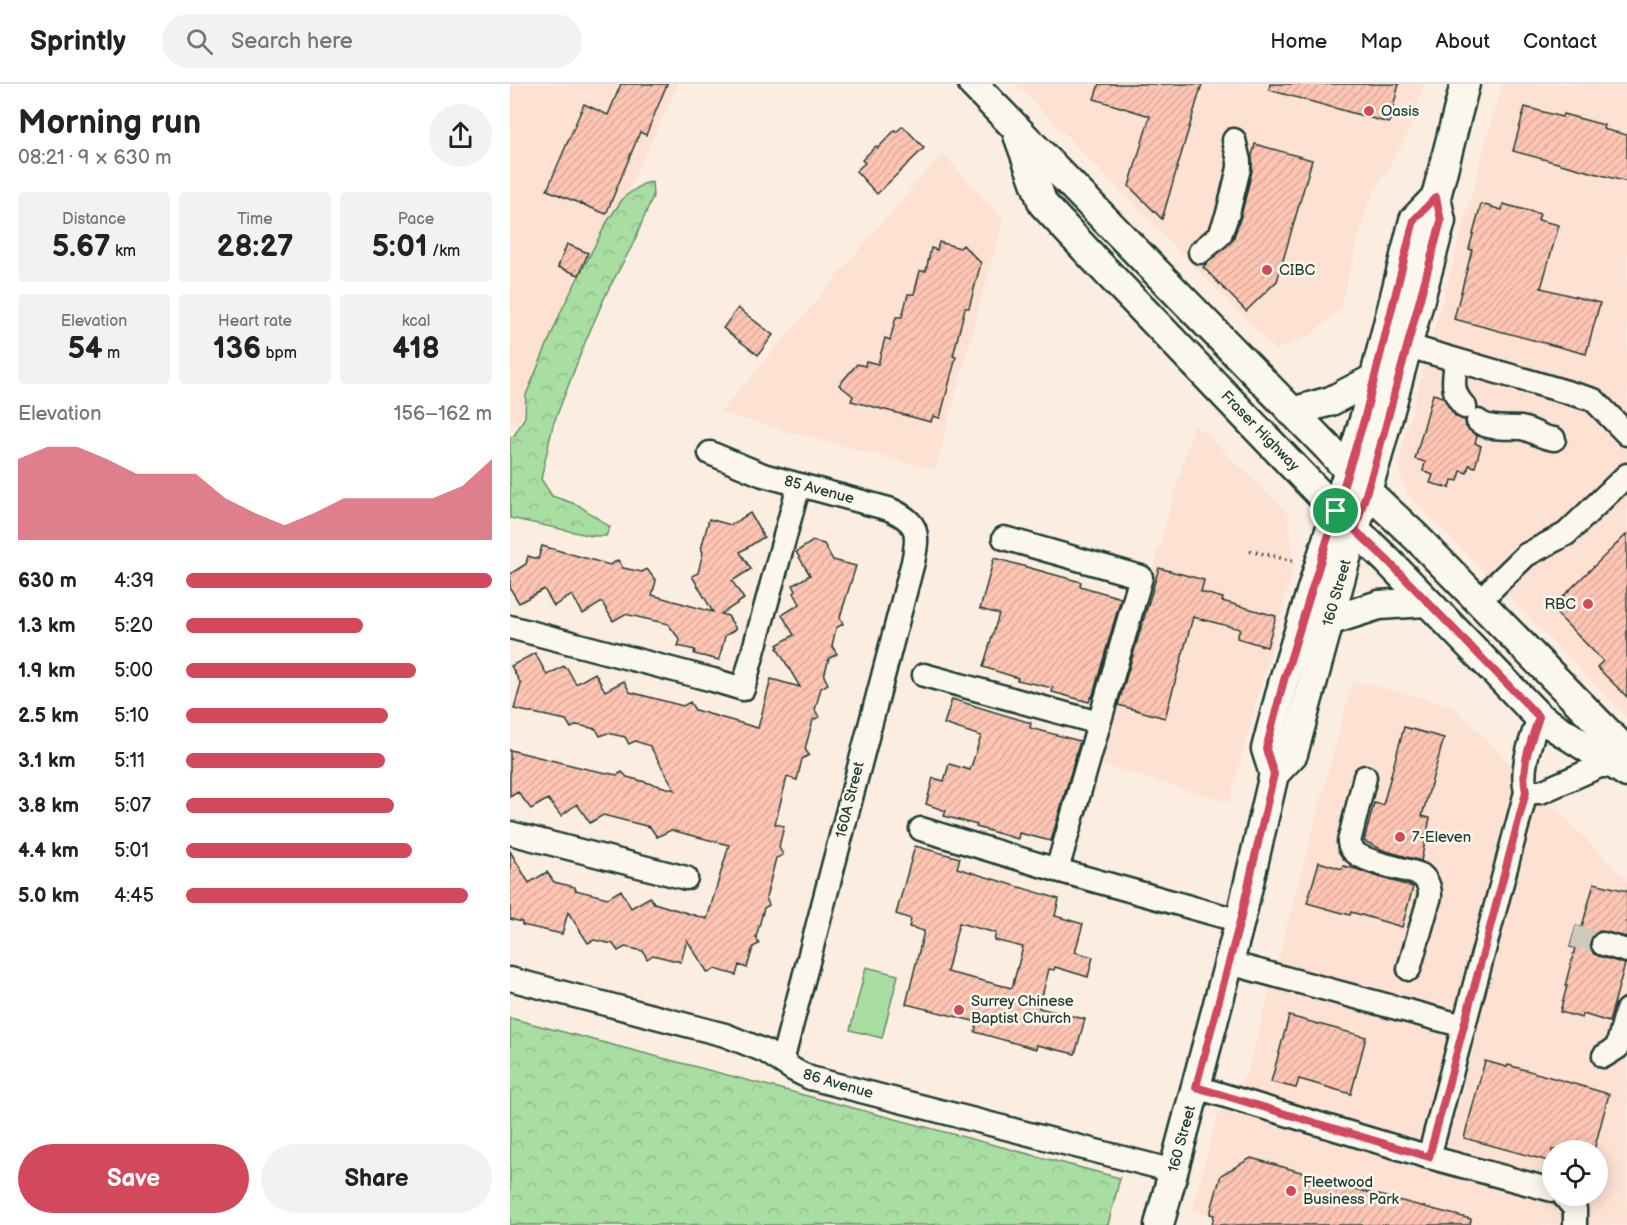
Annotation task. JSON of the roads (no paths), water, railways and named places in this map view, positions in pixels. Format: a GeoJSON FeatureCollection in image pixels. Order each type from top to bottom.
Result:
{"type":"FeatureCollection","features":[{"type":"Feature","properties":{"kind":"main road","name":"Fraser Highway"},"geometry":{"type":"LineString","coordinates":[[973,84],[1358,481],[1416,537],[1478,602],[1623,764]]}},
{"type":"Feature","properties":{"kind":"main road","name":"160 Street"},"geometry":{"type":"LineString","coordinates":[[1274,774],[1266,749],[1284,680],[1346,520],[1408,346],[1441,221],[1436,197],[1465,84]]}},
{"type":"Feature","properties":{"kind":"main road","name":"Fraser Highway"},"geometry":{"type":"LineString","coordinates":[[1016,127],[1042,204],[1539,717],[1623,764]]}},
{"type":"Feature","properties":{"kind":"main road","name":"160 Street"},"geometry":{"type":"LineString","coordinates":[[1358,481],[1364,420],[1414,220],[1436,197]]}},
{"type":"Feature","properties":{"kind":"main road"},"geometry":{"type":"LineString","coordinates":[[1292,412],[1331,401],[1373,379]]}},
{"type":"Feature","properties":{"kind":"main road","name":"160 Street"},"geometry":{"type":"LineString","coordinates":[[1159,1225],[1240,921],[1274,774],[1293,754],[1329,621],[1346,520]]}},
{"type":"Feature","properties":{"kind":"main road"},"geometry":{"type":"LineString","coordinates":[[1329,621],[1379,605],[1426,602]]}},
{"type":"Feature","properties":{"kind":"street"},"geometry":{"type":"LineString","coordinates":[[1200,252],[1220,235],[1228,213],[1239,168],[1234,140]]}},
{"type":"Feature","properties":{"kind":"street"},"geometry":{"type":"LineString","coordinates":[[1408,346],[1594,400],[1627,434]]}},
{"type":"Feature","properties":{"kind":"street"},"geometry":{"type":"LineString","coordinates":[[1456,361],[1453,389],[1457,399],[1486,426],[1528,429],[1554,439]]}},
{"type":"Feature","properties":{"kind":"street","name":"85 Avenue"},"geometry":{"type":"LineString","coordinates":[[710,453],[738,466],[897,513],[910,521],[916,532],[916,538]]}},
{"type":"Feature","properties":{"kind":"street"},"geometry":{"type":"LineString","coordinates":[[1478,602],[1526,555],[1566,534],[1627,475]]}},
{"type":"Feature","properties":{"kind":"street"},"geometry":{"type":"LineString","coordinates":[[510,627],[743,689],[799,485]]}},
{"type":"Feature","properties":{"kind":"street","name":"160A Street"},"geometry":{"type":"LineString","coordinates":[[782,1061],[913,562],[916,538]]}},
{"type":"Feature","properties":{"kind":"street"},"geometry":{"type":"LineString","coordinates":[[1004,538],[1141,577],[1057,870]]}},
{"type":"Feature","properties":{"kind":"street"},"geometry":{"type":"LineString","coordinates":[[924,675],[1099,723]]}},
{"type":"Feature","properties":{"kind":"street"},"geometry":{"type":"LineString","coordinates":[[1429,1157],[1526,792],[1524,780],[1526,761],[1539,717]]}},
{"type":"Feature","properties":{"kind":"street"},"geometry":{"type":"LineString","coordinates":[[1526,792],[1541,792],[1600,766],[1623,764]]}},
{"type":"Feature","properties":{"kind":"street"},"geometry":{"type":"LineString","coordinates":[[1365,777],[1349,847],[1359,857],[1420,874],[1430,887],[1430,896],[1408,969]]}},
{"type":"Feature","properties":{"kind":"street"},"geometry":{"type":"LineString","coordinates":[[921,829],[1240,921]]}},
{"type":"Feature","properties":{"kind":"street"},"geometry":{"type":"LineString","coordinates":[[510,833],[686,878]]}},
{"type":"Feature","properties":{"kind":"street"},"geometry":{"type":"LineString","coordinates":[[1603,944],[1627,951]]}},
{"type":"Feature","properties":{"kind":"street"},"geometry":{"type":"LineString","coordinates":[[1229,963],[1464,1026]]}},
{"type":"Feature","properties":{"kind":"street","name":"86 Avenue"},"geometry":{"type":"LineString","coordinates":[[510,979],[702,1027],[748,1043],[810,1078],[1174,1171]]}},
{"type":"Feature","properties":{"kind":"street"},"geometry":{"type":"LineString","coordinates":[[1604,1056],[1617,1048],[1627,1010]]}},
{"type":"Feature","properties":{"kind":"street"},"geometry":{"type":"LineString","coordinates":[[1196,1087],[1429,1157],[1542,1187]]}},
{"type":"Feature","properties":{"kind":"street"},"geometry":{"type":"LineString","coordinates":[[1572,1206],[1575,1209],[1575,1225]]}},
{"type":"Feature","properties":{"kind":"tunnel"},"geometry":{"type":"LineString","coordinates":[[1573,936],[1603,944]]}},
{"type":"Feature","properties":{"kind":"place","name":"Oasis"},"geometry":{"type":"Point","coordinates":[1369,111]}},
{"type":"Feature","properties":{"kind":"place","name":"CIBC"},"geometry":{"type":"Point","coordinates":[1267,270]}},
{"type":"Feature","properties":{"kind":"place","name":"RBC"},"geometry":{"type":"Point","coordinates":[1588,604]}},
{"type":"Feature","properties":{"kind":"place","name":"7-Eleven"},"geometry":{"type":"Point","coordinates":[1400,837]}},
{"type":"Feature","properties":{"kind":"place","name":"Surrey Chinese Baptist Church"},"geometry":{"type":"Point","coordinates":[959,1010]}},
{"type":"Feature","properties":{"kind":"place","name":"Fleetwood Business Park"},"geometry":{"type":"Point","coordinates":[1291,1191]}}]}
